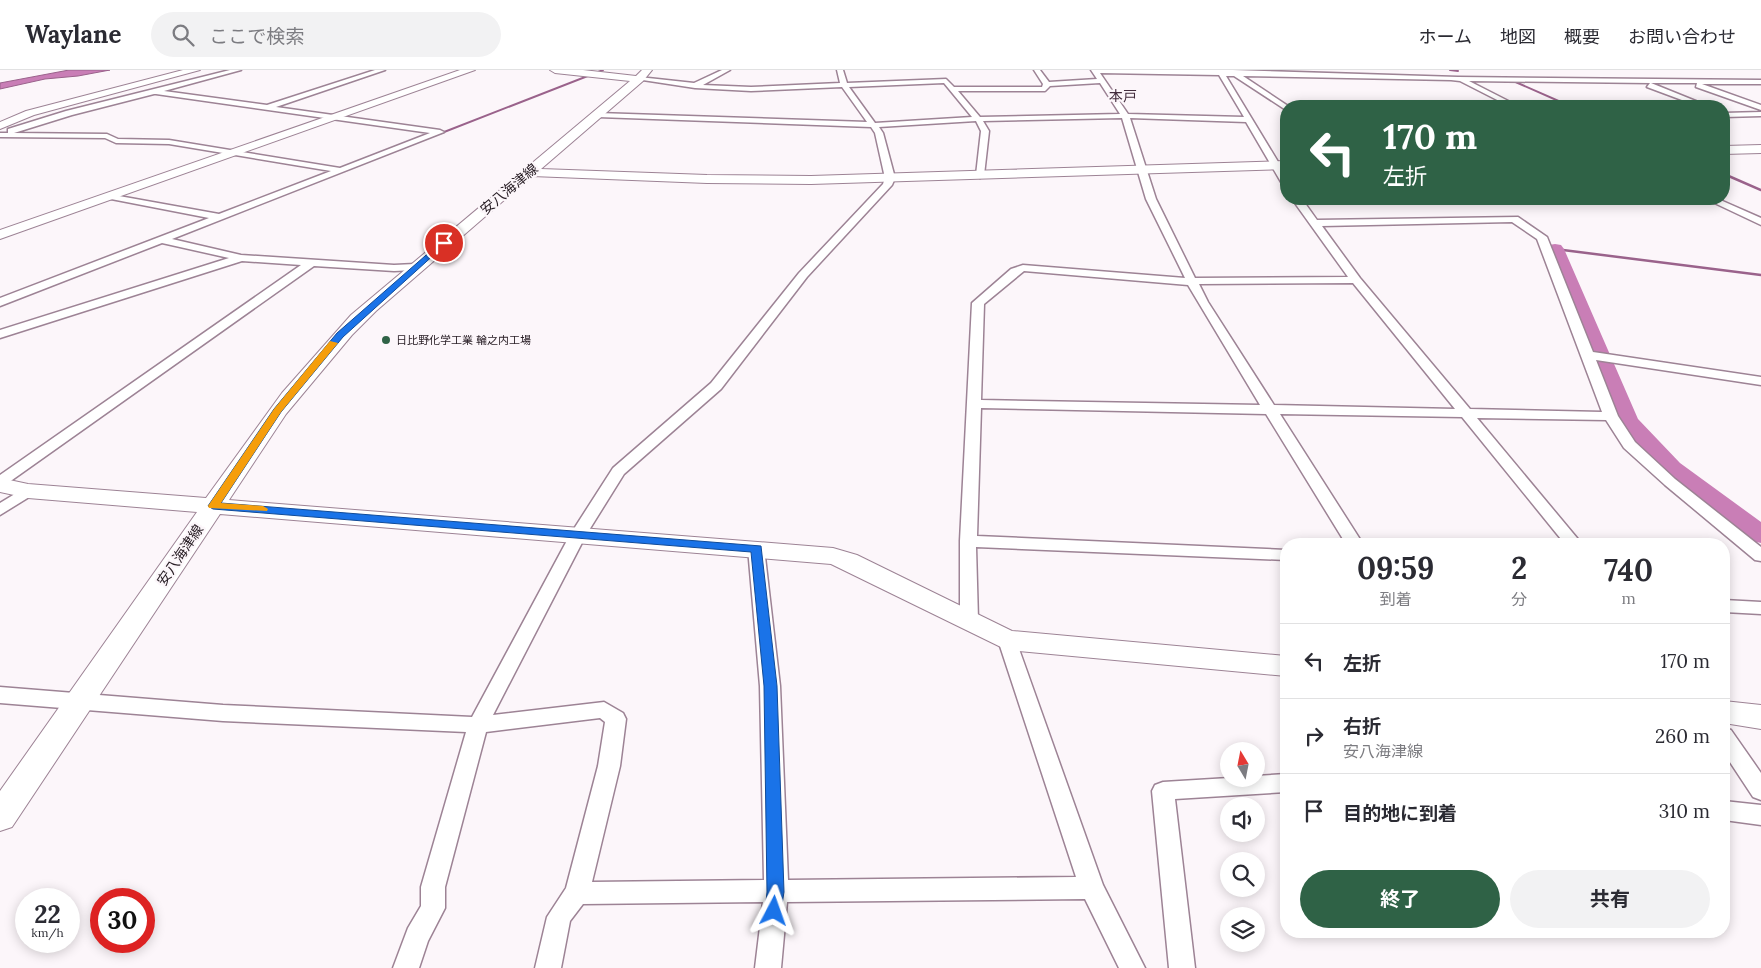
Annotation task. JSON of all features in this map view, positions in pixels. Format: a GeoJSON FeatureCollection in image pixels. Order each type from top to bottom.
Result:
{"type":"FeatureCollection","features":[{"type":"Feature","properties":{"kind":"street"},"geometry":{"type":"LineString","coordinates":[[9,110],[184,70]]}},
{"type":"Feature","properties":{"kind":"street"},"geometry":{"type":"LineString","coordinates":[[0,126],[30,113],[195,70]]}},
{"type":"Feature","properties":{"kind":"street"},"geometry":{"type":"LineString","coordinates":[[0,135],[69,113],[238,70]]}},
{"type":"Feature","properties":{"kind":"street"},"geometry":{"type":"LineString","coordinates":[[266,107],[382,70]]}},
{"type":"Feature","properties":{"kind":"street"},"geometry":{"type":"LineString","coordinates":[[0,235],[470,70]]}},
{"type":"Feature","properties":{"kind":"street"},"geometry":{"type":"LineString","coordinates":[[555,70],[643,75],[695,86],[751,89],[946,81]]}},
{"type":"Feature","properties":{"kind":"street"},"geometry":{"type":"LineString","coordinates":[[695,86],[726,70]]}},
{"type":"Feature","properties":{"kind":"street"},"geometry":{"type":"LineString","coordinates":[[406,968],[417,936],[433,908],[433,887],[478,725],[578,535],[618,471],[716,386],[803,275],[887,185],[890,178],[879,133],[844,85],[840,70]]}},
{"type":"Feature","properties":{"kind":"street"},"geometry":{"type":"LineString","coordinates":[[940,70],[951,89],[978,119],[985,131],[980,175]]}},
{"type":"Feature","properties":{"kind":"street"},"geometry":{"type":"LineString","coordinates":[[1037,70],[1048,84]]}},
{"type":"Feature","properties":{"kind":"street"},"geometry":{"type":"LineString","coordinates":[[1094,70],[1221,71],[1456,79],[1761,82]]}},
{"type":"Feature","properties":{"kind":"street"},"geometry":{"type":"LineString","coordinates":[[1094,70],[1125,116],[1151,199],[1190,281],[1269,410],[1351,538]]}},
{"type":"Feature","properties":{"kind":"street"},"geometry":{"type":"LineString","coordinates":[[1398,70],[1460,74],[1499,71]]}},
{"type":"Feature","properties":{"kind":"street"},"geometry":{"type":"LineString","coordinates":[[1221,71],[1248,120],[1280,165]]}},
{"type":"Feature","properties":{"kind":"street"},"geometry":{"type":"LineString","coordinates":[[1408,71],[1456,79],[1501,100]]}},
{"type":"Feature","properties":{"kind":"street"},"geometry":{"type":"LineString","coordinates":[[1233,72],[1280,104]]}},
{"type":"Feature","properties":{"kind":"street"},"geometry":{"type":"LineString","coordinates":[[1596,72],[1584,72],[1602,81]]}},
{"type":"Feature","properties":{"kind":"street"},"geometry":{"type":"LineString","coordinates":[[1618,72],[1609,72],[1625,80]]}},
{"type":"Feature","properties":{"kind":"street"},"geometry":{"type":"LineString","coordinates":[[1670,73],[1761,108]]}},
{"type":"Feature","properties":{"kind":"street"},"geometry":{"type":"LineString","coordinates":[[1706,73],[1729,81]]}},
{"type":"Feature","properties":{"kind":"street","name":"安八海津線"},"geometry":{"type":"LineString","coordinates":[[0,817],[278,411],[340,335],[415,267],[598,115],[643,75]]}},
{"type":"Feature","properties":{"kind":"street"},"geometry":{"type":"LineString","coordinates":[[1638,80],[1689,100]]}},
{"type":"Feature","properties":{"kind":"street"},"geometry":{"type":"LineString","coordinates":[[1048,84],[1102,81]]}},
{"type":"Feature","properties":{"kind":"street"},"geometry":{"type":"LineString","coordinates":[[951,89],[1045,89],[1048,84]]}},
{"type":"Feature","properties":{"kind":"street"},"geometry":{"type":"LineString","coordinates":[[0,302],[440,132],[156,92]]}},
{"type":"Feature","properties":{"kind":"street"},"geometry":{"type":"LineString","coordinates":[[1730,114],[1761,114]]}},
{"type":"Feature","properties":{"kind":"street"},"geometry":{"type":"LineString","coordinates":[[598,115],[874,125],[978,119],[1125,116],[1248,120]]}},
{"type":"Feature","properties":{"kind":"street"},"geometry":{"type":"LineString","coordinates":[[0,135],[107,136],[116,141],[169,142],[339,170]]}},
{"type":"Feature","properties":{"kind":"street"},"geometry":{"type":"LineString","coordinates":[[1730,148],[1761,149]]}},
{"type":"Feature","properties":{"kind":"street"},"geometry":{"type":"LineString","coordinates":[[530,172],[754,181],[1280,165]]}},
{"type":"Feature","properties":{"kind":"street"},"geometry":{"type":"LineString","coordinates":[[111,196],[219,218]]}},
{"type":"Feature","properties":{"kind":"street"},"geometry":{"type":"LineString","coordinates":[[1301,205],[1356,280],[1569,538]]}},
{"type":"Feature","properties":{"kind":"street"},"geometry":{"type":"LineString","coordinates":[[1724,205],[1761,222]]}},
{"type":"Feature","properties":{"kind":"street"},"geometry":{"type":"LineString","coordinates":[[1313,223],[1354,224],[1514,219],[1542,237],[1546,254],[1589,355],[1611,416],[1629,445],[1670,482],[1761,556]]}},
{"type":"Feature","properties":{"kind":"street"},"geometry":{"type":"LineString","coordinates":[[160,240],[241,258],[415,267]]}},
{"type":"Feature","properties":{"kind":"street"},"geometry":{"type":"LineString","coordinates":[[0,334],[241,258]]}},
{"type":"Feature","properties":{"kind":"street"},"geometry":{"type":"LineString","coordinates":[[0,482],[312,263]]}},
{"type":"Feature","properties":{"kind":"street"},"geometry":{"type":"LineString","coordinates":[[969,620],[968,541],[978,303],[1015,271],[1032,267],[1190,281],[1356,280]]}},
{"type":"Feature","properties":{"kind":"street"},"geometry":{"type":"LineString","coordinates":[[1589,355],[1761,381]]}},
{"type":"Feature","properties":{"kind":"street"},"geometry":{"type":"LineString","coordinates":[[975,404],[1466,415],[1611,416]]}},
{"type":"Feature","properties":{"kind":"street"},"geometry":{"type":"LineString","coordinates":[[0,485],[28,491],[818,554],[848,561],[1007,640],[1280,665]]}},
{"type":"Feature","properties":{"kind":"street"},"geometry":{"type":"LineString","coordinates":[[0,510],[28,491]]}},
{"type":"Feature","properties":{"kind":"street"},"geometry":{"type":"LineString","coordinates":[[968,541],[1280,555]]}},
{"type":"Feature","properties":{"kind":"street"},"geometry":{"type":"LineString","coordinates":[[756,548],[770,686],[776,892],[768,968]]}},
{"type":"Feature","properties":{"kind":"street"},"geometry":{"type":"LineString","coordinates":[[1730,606],[1761,608]]}},
{"type":"Feature","properties":{"kind":"street"},"geometry":{"type":"LineString","coordinates":[[1007,640],[1092,888],[1132,968]]}},
{"type":"Feature","properties":{"kind":"street"},"geometry":{"type":"LineString","coordinates":[[0,695],[223,713],[478,725],[604,710],[616,719],[609,766],[577,893],[559,917],[548,968]]}},
{"type":"Feature","properties":{"kind":"street"},"geometry":{"type":"LineString","coordinates":[[1730,713],[1761,717]]}},
{"type":"Feature","properties":{"kind":"street"},"geometry":{"type":"LineString","coordinates":[[1730,745],[1761,791]]}},
{"type":"Feature","properties":{"kind":"street"},"geometry":{"type":"LineString","coordinates":[[1182,968],[1163,791],[1280,783]]}},
{"type":"Feature","properties":{"kind":"street"},"geometry":{"type":"LineString","coordinates":[[1730,812],[1761,815]]}},
{"type":"Feature","properties":{"kind":"street"},"geometry":{"type":"LineString","coordinates":[[577,893],[1092,888]]}},
{"type":"Feature","properties":{"kind":"shaded area"},"geometry":{"type":"Polygon","coordinates":[[[69,70],[110,70],[78,76],[45,79],[0,89],[0,83],[69,70]]]}},
{"type":"Feature","properties":{"kind":"waterway"},"geometry":{"type":"LineString","coordinates":[[439,134],[603,70]]}},
{"type":"Feature","properties":{"kind":"waterway"},"geometry":{"type":"LineString","coordinates":[[1450,70],[1458,71]]}},
{"type":"Feature","properties":{"kind":"waterway"},"geometry":{"type":"LineString","coordinates":[[1511,80],[1556,100]]}},
{"type":"Feature","properties":{"kind":"waterway"},"geometry":{"type":"LineString","coordinates":[[1730,177],[1761,190]]}},
{"type":"Feature","properties":{"kind":"waterway"},"geometry":{"type":"LineString","coordinates":[[1555,249],[1761,275]]}},
{"type":"Feature","properties":{"kind":"waterway"},"geometry":{"type":"LineString","coordinates":[[1555,249],[1627,420],[1640,438],[1672,469],[1761,535]]}},
{"type":"Feature","properties":{"kind":"slow traffic"},"geometry":{"type":"LineString","coordinates":[[263,509],[213,506],[278,411],[333,343]]}},
{"type":"Feature","properties":{"kind":"place","name":"日比野化学工業 輪之内工場"},"geometry":{"type":"Point","coordinates":[386,340]}},
{"type":"Feature","properties":{"kind":"district","name":"本戸"},"geometry":{"type":"Point","coordinates":[1123,96]}},
{"type":"Feature","properties":{"kind":"route"},"geometry":{"type":"LineString","coordinates":[[444,243],[340,335],[278,411],[213,506],[756,548],[770,686],[776,892],[774,911]]}}]}
